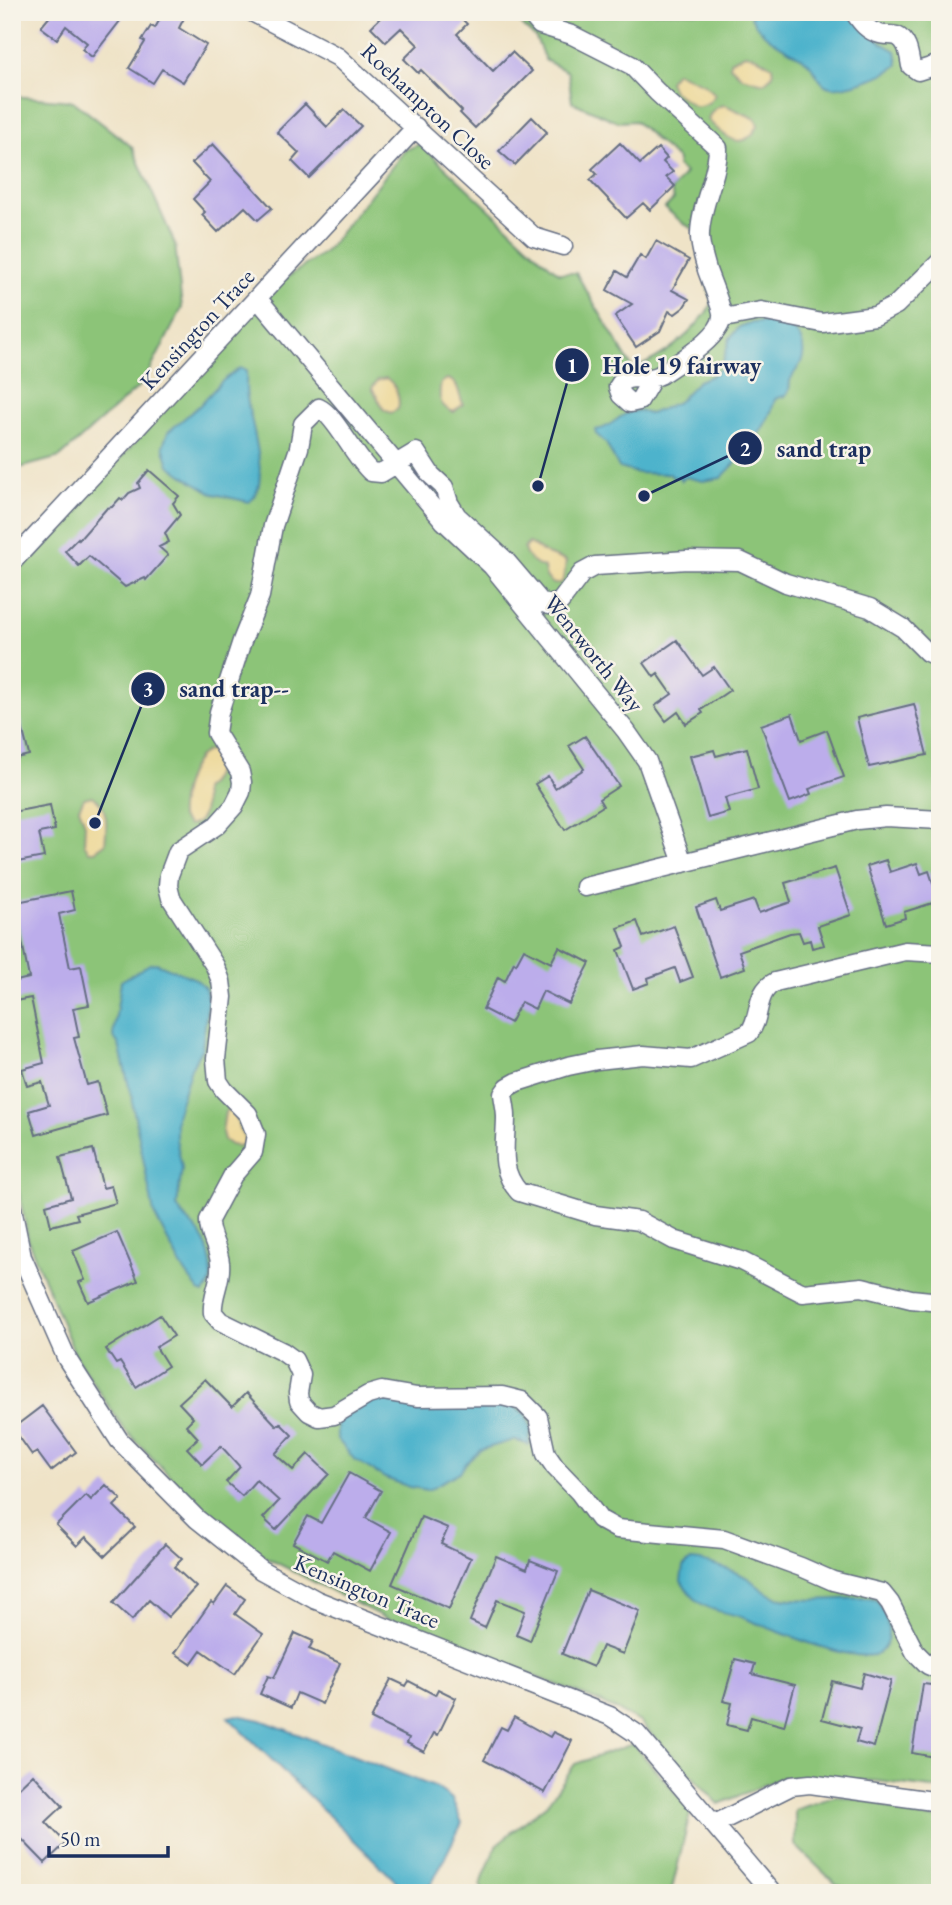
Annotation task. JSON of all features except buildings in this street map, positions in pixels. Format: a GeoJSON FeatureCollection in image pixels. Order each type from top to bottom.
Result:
{"type":"FeatureCollection","features":[{"type":"Feature","properties":{"kind":"street","name":"Roehampton Close"},"geometry":{"type":"LineString","coordinates":[[252,12],[338,57],[534,237],[563,246]]}},
{"type":"Feature","properties":{"kind":"street"},"geometry":{"type":"LineString","coordinates":[[529,12],[540,25],[572,35],[631,65],[716,145],[717,162],[703,207],[699,236],[711,285],[723,314],[711,337],[652,379]]}},
{"type":"Feature","properties":{"kind":"street"},"geometry":{"type":"LineString","coordinates":[[855,12],[869,30],[900,38],[913,68],[924,71],[940,64]]}},
{"type":"Feature","properties":{"kind":"street","name":"Kensington Trace"},"geometry":{"type":"LineString","coordinates":[[12,562],[415,127]]}},
{"type":"Feature","properties":{"kind":"street"},"geometry":{"type":"LineString","coordinates":[[723,314],[729,317],[761,311],[822,323],[875,316],[896,304],[940,262]]}},
{"type":"Feature","properties":{"kind":"street","name":"Wentworth Way"},"geometry":{"type":"LineString","coordinates":[[258,299],[444,522],[492,566],[626,731],[647,761],[683,863]]}},
{"type":"Feature","properties":{"kind":"street"},"geometry":{"type":"LineString","coordinates":[[940,658],[927,652],[910,634],[875,610],[786,583],[740,561],[687,560],[595,566],[582,573],[560,601],[544,604],[506,561],[457,516],[449,503],[444,486],[433,477],[416,452],[381,473],[370,472],[322,409],[315,410],[305,420],[301,431],[299,448],[273,526],[259,600],[242,641],[219,712],[216,733],[240,772],[241,792],[234,806],[217,825],[178,851],[169,874],[168,886],[171,898],[222,981],[223,997],[216,1059],[218,1081],[248,1114],[256,1134],[253,1152],[233,1175],[209,1220],[221,1267],[212,1308],[215,1316],[224,1324],[294,1360],[301,1375],[299,1401],[309,1412],[319,1417],[334,1415],[368,1395],[382,1391],[417,1396],[502,1396],[522,1401],[538,1417],[548,1458],[602,1522],[617,1529],[724,1539],[833,1581],[879,1592],[890,1603],[915,1652],[928,1665],[940,1670]]}},
{"type":"Feature","properties":{"kind":"street"},"geometry":{"type":"LineString","coordinates":[[585,887],[857,820],[886,817],[940,820]]}},
{"type":"Feature","properties":{"kind":"street"},"geometry":{"type":"LineString","coordinates":[[940,953],[905,951],[775,982],[762,994],[752,1031],[696,1057],[681,1060],[643,1055],[579,1064],[517,1082],[504,1091],[503,1099],[506,1115],[505,1165],[519,1192],[595,1215],[639,1221],[674,1240],[741,1261],[803,1293],[862,1287],[940,1302]]}},
{"type":"Feature","properties":{"kind":"street","name":"Kensington Trace"},"geometry":{"type":"LineString","coordinates":[[12,1208],[22,1258],[67,1359],[119,1440],[197,1519],[261,1570],[316,1600],[610,1716],[637,1734],[772,1893]]}},
{"type":"Feature","properties":{"kind":"street"},"geometry":{"type":"LineString","coordinates":[[715,1824],[791,1786],[810,1784],[940,1802]]}},
{"type":"Feature","properties":{"kind":"green space"},"geometry":{"type":"Polygon","coordinates":[[[508,12],[940,12],[940,1789],[877,1781],[781,1778],[719,1804],[640,1722],[598,1701],[385,1618],[269,1559],[220,1527],[124,1429],[76,1357],[29,1243],[12,1159],[12,577],[282,281],[331,245],[405,150],[420,144],[559,273],[576,273],[633,369],[678,343],[697,325],[712,304],[694,229],[665,208],[674,199],[671,191],[685,173],[677,166],[678,160],[635,121],[618,122],[572,102],[568,72],[545,60],[536,38],[508,12]]]}},
{"type":"Feature","properties":{"kind":"green space"},"geometry":{"type":"Polygon","coordinates":[[[12,96],[73,101],[132,147],[175,244],[182,308],[144,382],[60,457],[12,470],[12,96]]]}},
{"type":"Feature","properties":{"kind":"green space"},"geometry":{"type":"Polygon","coordinates":[[[633,1744],[691,1810],[671,1893],[485,1893],[480,1885],[497,1844],[547,1804],[575,1764],[633,1744]]]}},
{"type":"Feature","properties":{"kind":"green space"},"geometry":{"type":"Polygon","coordinates":[[[836,1796],[870,1801],[915,1816],[940,1820],[940,1893],[862,1893],[837,1885],[795,1845],[795,1810],[836,1796]]]}},
{"type":"Feature","properties":{"kind":"sand"},"geometry":{"type":"Polygon","coordinates":[[[745,54],[755,56],[772,66],[773,75],[764,83],[742,77],[730,66],[730,61],[745,54]]]}},
{"type":"Feature","properties":{"kind":"sand"},"geometry":{"type":"Polygon","coordinates":[[[676,72],[704,84],[715,94],[712,99],[704,105],[694,106],[673,91],[669,81],[676,72]]]}},
{"type":"Feature","properties":{"kind":"sand"},"geometry":{"type":"Polygon","coordinates":[[[725,105],[756,119],[758,126],[746,139],[740,141],[728,137],[708,119],[714,109],[725,105]]]}},
{"type":"Feature","properties":{"kind":"sand"},"geometry":{"type":"Polygon","coordinates":[[[386,378],[395,388],[399,401],[398,409],[391,413],[384,410],[372,388],[378,380],[386,378]]]}},
{"type":"Feature","properties":{"kind":"sand"},"geometry":{"type":"Polygon","coordinates":[[[447,379],[456,386],[463,404],[454,412],[443,405],[440,397],[441,383],[447,379]]]}},
{"type":"Feature","properties":{"kind":"sand"},"geometry":{"type":"Polygon","coordinates":[[[529,543],[566,561],[561,583],[554,584],[546,577],[544,568],[528,558],[524,548],[529,543]]]}},
{"type":"Feature","properties":{"kind":"sand"},"geometry":{"type":"Polygon","coordinates":[[[210,750],[217,755],[217,770],[213,779],[203,789],[202,816],[199,821],[188,826],[180,817],[187,778],[197,760],[210,750]]]}},
{"type":"Feature","properties":{"kind":"sand"},"geometry":{"type":"Polygon","coordinates":[[[92,796],[104,810],[106,830],[105,844],[95,851],[89,851],[84,844],[85,824],[79,808],[84,798],[92,796]]]}},
{"type":"Feature","properties":{"kind":"sand"},"geometry":{"type":"Polygon","coordinates":[[[229,1109],[236,1113],[239,1129],[245,1139],[239,1146],[224,1140],[222,1132],[225,1112],[229,1109]]]}},
{"type":"Feature","properties":{"kind":"water"},"geometry":{"type":"Polygon","coordinates":[[[749,12],[846,12],[882,43],[896,51],[898,64],[865,81],[827,86],[806,61],[766,36],[749,12]]]}},
{"type":"Feature","properties":{"kind":"water"},"geometry":{"type":"Polygon","coordinates":[[[768,322],[782,324],[794,331],[803,348],[802,360],[791,378],[788,393],[775,399],[761,431],[721,478],[703,481],[686,477],[681,481],[679,477],[672,477],[670,474],[638,473],[619,468],[606,443],[595,430],[627,413],[639,411],[650,414],[678,402],[698,381],[721,368],[730,338],[739,327],[768,322]]]}},
{"type":"Feature","properties":{"kind":"water"},"geometry":{"type":"Polygon","coordinates":[[[240,368],[246,371],[246,395],[260,468],[256,494],[249,502],[214,494],[184,476],[169,465],[163,446],[168,432],[200,405],[221,382],[240,368]]]}},
{"type":"Feature","properties":{"kind":"water"},"geometry":{"type":"Polygon","coordinates":[[[156,963],[196,979],[205,988],[208,1000],[202,1048],[191,1068],[176,1116],[176,1139],[182,1168],[177,1206],[199,1233],[209,1255],[211,1279],[204,1293],[199,1291],[181,1266],[154,1214],[133,1097],[119,1045],[113,1036],[121,981],[156,963]]]}},
{"type":"Feature","properties":{"kind":"water"},"geometry":{"type":"Polygon","coordinates":[[[375,1398],[507,1402],[526,1415],[531,1430],[529,1445],[514,1440],[480,1450],[461,1471],[428,1490],[410,1487],[385,1478],[354,1459],[337,1439],[337,1422],[375,1398]]]}},
{"type":"Feature","properties":{"kind":"water"},"geometry":{"type":"Polygon","coordinates":[[[691,1560],[732,1571],[768,1593],[783,1598],[876,1600],[886,1620],[887,1642],[878,1654],[848,1654],[711,1609],[687,1591],[681,1581],[683,1567],[691,1560]]]}},
{"type":"Feature","properties":{"kind":"water"},"geometry":{"type":"Polygon","coordinates":[[[237,1715],[261,1720],[437,1788],[452,1799],[462,1823],[427,1893],[408,1893],[228,1717],[237,1715]]]}},
{"type":"Feature","properties":{"kind":"place","name":"Hole 19 fairway"},"geometry":{"type":"Point","coordinates":[538,486]}},
{"type":"Feature","properties":{"kind":"place","name":"sand trap"},"geometry":{"type":"Point","coordinates":[644,496]}},
{"type":"Feature","properties":{"kind":"place","name":"sand trap--"},"geometry":{"type":"Point","coordinates":[95,823]}}]}
